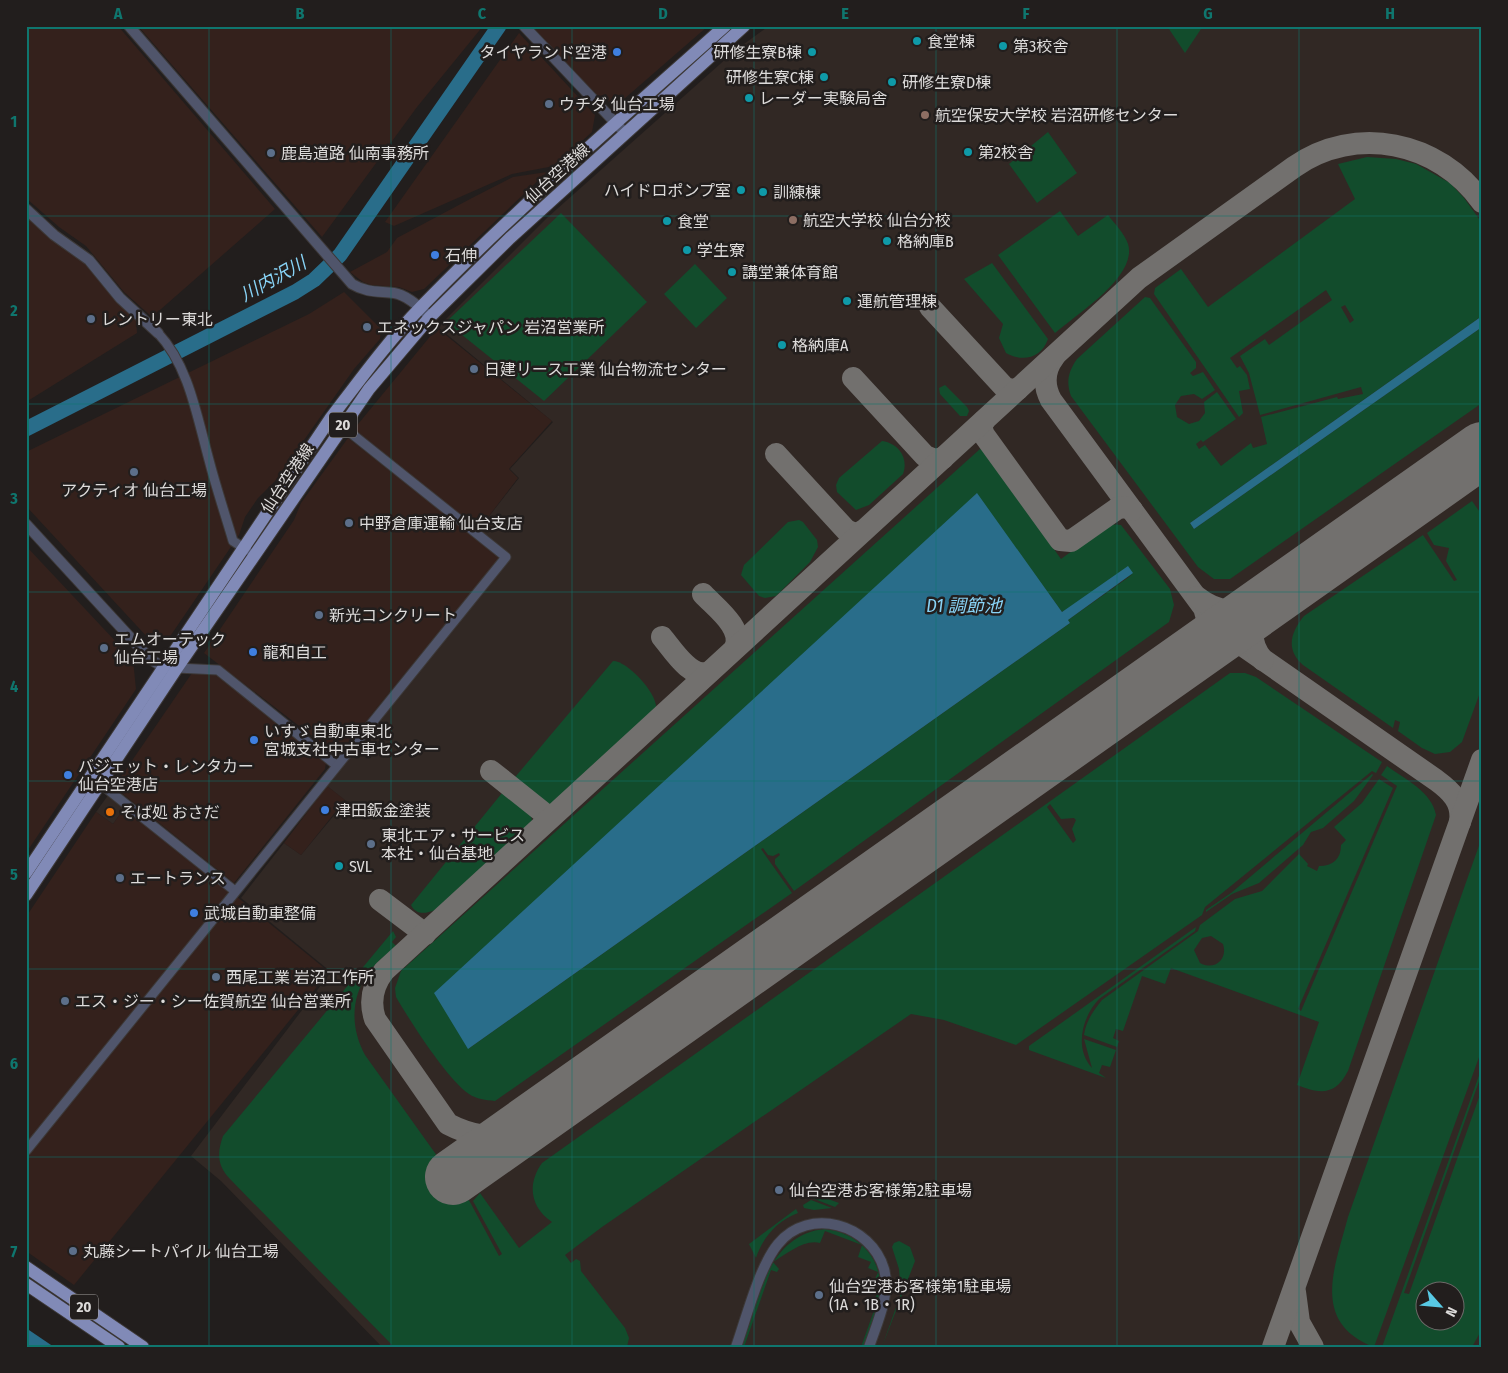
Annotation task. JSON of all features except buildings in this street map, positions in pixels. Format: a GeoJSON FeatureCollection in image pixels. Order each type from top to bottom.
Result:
{"type":"FeatureCollection","features":[{"type":"Feature","properties":{"kind":"main road","name":"仙台空港線"},"geometry":{"type":"LineString","coordinates":[[26,873],[330,419],[425,312],[510,238],[724,26]]}},
{"type":"Feature","properties":{"kind":"main road","name":"仙台空港線"},"geometry":{"type":"LineString","coordinates":[[620,128],[744,26]]}},
{"type":"Feature","properties":{"kind":"main road","name":"仙台空港線"},"geometry":{"type":"LineString","coordinates":[[26,896],[102,784],[177,668],[342,426],[425,312]]}},
{"type":"Feature","properties":{"kind":"main road","name":"20"},"geometry":{"type":"LineString","coordinates":[[26,1267],[143,1347]]}},
{"type":"Feature","properties":{"kind":"main road","name":"20"},"geometry":{"type":"LineString","coordinates":[[26,1284],[119,1347]]}},
{"type":"Feature","properties":{"kind":"street"},"geometry":{"type":"LineString","coordinates":[[129,26],[326,254],[341,274],[362,290],[373,293],[395,293],[425,312]]}},
{"type":"Feature","properties":{"kind":"street"},"geometry":{"type":"LineString","coordinates":[[524,26],[620,128]]}},
{"type":"Feature","properties":{"kind":"street"},"geometry":{"type":"LineString","coordinates":[[26,209],[54,235],[89,260],[120,298],[167,342],[180,365],[193,402],[232,541],[254,555]]}},
{"type":"Feature","properties":{"kind":"street"},"geometry":{"type":"LineString","coordinates":[[26,1151],[506,557],[342,426]]}},
{"type":"Feature","properties":{"kind":"street"},"geometry":{"type":"LineString","coordinates":[[26,524],[150,659],[163,667],[218,670],[336,765]]}},
{"type":"Feature","properties":{"kind":"street"},"geometry":{"type":"LineString","coordinates":[[91,776],[235,891]]}},
{"type":"Feature","properties":{"kind":"street"},"geometry":{"type":"LineString","coordinates":[[736,1347],[762,1274],[778,1244],[796,1230],[823,1224],[842,1226],[861,1235],[872,1246],[884,1270],[886,1282],[884,1300],[869,1347]]}},
{"type":"Feature","properties":{"kind":"shaded area"},"geometry":{"type":"Polygon","coordinates":[[[30,26],[118,26],[275,209],[152,317],[124,292],[86,246],[59,227],[26,198],[26,30],[30,26]]]}},
{"type":"Feature","properties":{"kind":"shaded area"},"geometry":{"type":"Polygon","coordinates":[[[138,26],[483,26],[417,107],[322,237],[138,26]]]}},
{"type":"Feature","properties":{"kind":"shaded area"},"geometry":{"type":"Polygon","coordinates":[[[532,26],[708,26],[624,99],[613,104],[597,95],[532,26]]]}},
{"type":"Feature","properties":{"kind":"shaded area"},"geometry":{"type":"Polygon","coordinates":[[[769,26],[1482,26],[1482,1347],[382,1347],[221,1181],[191,1156],[331,972],[241,898],[284,843],[301,855],[346,801],[327,786],[511,557],[479,529],[519,478],[510,469],[553,422],[438,327],[548,217],[737,49],[769,26]]]}},
{"type":"Feature","properties":{"kind":"shaded area"},"geometry":{"type":"Polygon","coordinates":[[[519,33],[595,115],[592,132],[554,166],[512,174],[394,226],[385,222],[519,33]]]}},
{"type":"Feature","properties":{"kind":"shaded area"},"geometry":{"type":"Polygon","coordinates":[[[547,172],[424,289],[412,292],[399,287],[371,285],[363,282],[350,272],[387,252],[397,238],[513,177],[547,172]]]}},
{"type":"Feature","properties":{"kind":"shaded area"},"geometry":{"type":"Polygon","coordinates":[[[26,214],[51,238],[84,263],[111,295],[136,319],[137,333],[26,402],[26,214]]]}},
{"type":"Feature","properties":{"kind":"shaded area"},"geometry":{"type":"Polygon","coordinates":[[[344,292],[381,329],[380,339],[354,369],[276,480],[258,498],[245,517],[239,535],[169,638],[149,639],[26,506],[26,452],[309,314],[344,292]]]}},
{"type":"Feature","properties":{"kind":"shaded area"},"geometry":{"type":"Polygon","coordinates":[[[437,328],[552,421],[509,469],[518,478],[479,529],[354,429],[437,328]]]}},
{"type":"Feature","properties":{"kind":"shaded area"},"geometry":{"type":"Polygon","coordinates":[[[348,438],[500,557],[341,752],[333,752],[204,653],[294,520],[301,503],[348,438]]]}},
{"type":"Feature","properties":{"kind":"shaded area"},"geometry":{"type":"Polygon","coordinates":[[[26,546],[133,660],[136,689],[26,853],[26,546]]]}},
{"type":"Feature","properties":{"kind":"shaded area"},"geometry":{"type":"Polygon","coordinates":[[[192,673],[215,674],[326,763],[325,769],[234,883],[114,787],[192,673]]]}},
{"type":"Feature","properties":{"kind":"shaded area"},"geometry":{"type":"Polygon","coordinates":[[[327,786],[345,800],[301,855],[284,843],[327,786]]]}},
{"type":"Feature","properties":{"kind":"shaded area"},"geometry":{"type":"Polygon","coordinates":[[[109,794],[125,807],[113,824],[96,812],[109,794]]]}},
{"type":"Feature","properties":{"kind":"shaded area"},"geometry":{"type":"Polygon","coordinates":[[[125,807],[229,892],[26,1145],[26,917],[96,812],[113,824],[125,807]]]}},
{"type":"Feature","properties":{"kind":"shaded area"},"geometry":{"type":"Polygon","coordinates":[[[236,896],[329,972],[74,1285],[26,1251],[26,1158],[236,896]]]}},
{"type":"Feature","properties":{"kind":"green space"},"geometry":{"type":"Polygon","coordinates":[[[1167,26],[1203,26],[1185,53],[1167,26]]]}},
{"type":"Feature","properties":{"kind":"green space"},"geometry":{"type":"Polygon","coordinates":[[[1048,132],[1077,173],[1037,203],[1009,164],[1048,132]]]}},
{"type":"Feature","properties":{"kind":"green space"},"geometry":{"type":"Polygon","coordinates":[[[1367,157],[1396,159],[1416,164],[1450,183],[1464,198],[1482,223],[1482,316],[1190,523],[1194,529],[1482,327],[1482,403],[1230,579],[1214,579],[1198,567],[1071,396],[1068,382],[1070,373],[1077,359],[1145,297],[1150,298],[1196,362],[1196,368],[1190,373],[1193,376],[1203,372],[1215,390],[1202,399],[1194,394],[1181,396],[1175,405],[1177,417],[1189,424],[1199,421],[1205,413],[1204,402],[1217,392],[1236,419],[1203,442],[1201,440],[1196,444],[1199,449],[1205,445],[1221,466],[1251,443],[1253,448],[1267,444],[1261,417],[1337,397],[1338,399],[1363,394],[1361,387],[1260,415],[1249,373],[1240,356],[1265,339],[1269,345],[1332,300],[1326,290],[1230,358],[1237,368],[1240,366],[1247,375],[1250,389],[1239,391],[1243,413],[1239,417],[1154,294],[1155,288],[1181,269],[1208,307],[1355,199],[1338,164],[1367,157]],[[1345,305],[1341,307],[1350,323],[1354,320],[1345,305]]]}},
{"type":"Feature","properties":{"kind":"green space"},"geometry":{"type":"Polygon","coordinates":[[[1060,211],[1078,236],[1108,215],[1127,240],[1129,256],[1124,269],[1104,293],[1055,333],[998,255],[1060,211]]]}},
{"type":"Feature","properties":{"kind":"green space"},"geometry":{"type":"Polygon","coordinates":[[[561,213],[647,302],[544,401],[446,322],[561,213]]]}},
{"type":"Feature","properties":{"kind":"green space"},"geometry":{"type":"Polygon","coordinates":[[[992,263],[1048,339],[1045,346],[1036,355],[1024,358],[1006,353],[999,338],[1003,324],[964,279],[992,263]]]}},
{"type":"Feature","properties":{"kind":"green space"},"geometry":{"type":"Polygon","coordinates":[[[695,264],[727,298],[696,328],[664,294],[695,264]]]}},
{"type":"Feature","properties":{"kind":"green space"},"geometry":{"type":"Polygon","coordinates":[[[945,385],[967,407],[969,411],[967,416],[960,416],[940,394],[939,388],[945,385]]]}},
{"type":"Feature","properties":{"kind":"green space"},"geometry":{"type":"Polygon","coordinates":[[[882,441],[888,442],[901,452],[904,462],[903,474],[869,505],[856,510],[837,492],[836,485],[839,478],[882,441]]]}},
{"type":"Feature","properties":{"kind":"green space"},"geometry":{"type":"Polygon","coordinates":[[[980,449],[984,451],[1061,559],[1109,524],[1121,525],[1170,589],[1174,605],[1169,622],[794,891],[775,864],[775,859],[780,855],[779,853],[773,856],[768,855],[763,848],[761,849],[792,893],[495,1101],[485,1100],[469,1094],[460,1087],[440,1063],[396,997],[395,988],[401,971],[980,449]],[[976,494],[468,1049],[1070,623],[1068,620],[1133,574],[1062,612],[976,494]]]}},
{"type":"Feature","properties":{"kind":"green space"},"geometry":{"type":"Polygon","coordinates":[[[1472,501],[1482,515],[1482,687],[1462,742],[1450,752],[1435,754],[1422,748],[1398,731],[1400,722],[1395,720],[1393,728],[1303,665],[1297,659],[1292,647],[1293,634],[1304,616],[1423,535],[1454,581],[1457,580],[1446,561],[1449,548],[1434,545],[1427,533],[1472,501]]]}},
{"type":"Feature","properties":{"kind":"green space"},"geometry":{"type":"Polygon","coordinates":[[[799,520],[803,522],[817,540],[818,547],[810,562],[776,596],[765,598],[759,596],[741,575],[744,565],[788,522],[799,520]]]}},
{"type":"Feature","properties":{"kind":"green space"},"geometry":{"type":"Polygon","coordinates":[[[613,661],[619,662],[641,680],[653,696],[656,710],[552,805],[540,806],[511,782],[613,661]]]}},
{"type":"Feature","properties":{"kind":"green space"},"geometry":{"type":"Polygon","coordinates":[[[1230,673],[1245,673],[1256,677],[1382,762],[1376,773],[1372,771],[1205,907],[1202,915],[1016,1045],[944,1020],[911,1014],[602,1227],[565,1255],[571,1263],[576,1259],[580,1261],[581,1271],[625,1328],[629,1338],[627,1347],[394,1347],[230,1179],[220,1164],[219,1153],[223,1136],[393,931],[396,937],[392,942],[396,946],[371,969],[358,993],[354,1014],[360,1045],[365,1055],[470,1202],[499,1256],[502,1254],[473,1201],[480,1193],[519,1248],[552,1222],[539,1209],[533,1195],[534,1179],[542,1163],[1230,673]],[[1050,804],[1047,807],[1073,843],[1076,840],[1072,829],[1076,820],[1074,818],[1061,819],[1050,804]]]}},
{"type":"Feature","properties":{"kind":"green space"},"geometry":{"type":"Polygon","coordinates":[[[1387,766],[1409,781],[1429,799],[1436,815],[1348,1071],[1338,1085],[1326,1091],[1320,1091],[1297,1085],[1319,1022],[1171,968],[1165,984],[1142,976],[1123,1031],[1116,1029],[1113,1038],[1119,1041],[1117,1047],[1084,1035],[1090,1016],[1102,1000],[1198,931],[1200,925],[1235,899],[1262,891],[1299,854],[1308,864],[1307,866],[1317,871],[1319,866],[1328,865],[1335,861],[1340,854],[1341,845],[1346,840],[1334,827],[1362,803],[1379,779],[1393,788],[1298,1009],[1301,1011],[1397,786],[1381,775],[1387,766]],[[1211,936],[1202,938],[1194,950],[1200,963],[1211,966],[1219,962],[1224,954],[1223,944],[1211,936]]]}},
{"type":"Feature","properties":{"kind":"green space"},"geometry":{"type":"Polygon","coordinates":[[[1372,774],[1354,801],[1323,828],[1311,832],[1303,845],[1259,883],[1232,894],[1206,912],[1206,910],[1231,893],[1372,774]]]}},
{"type":"Feature","properties":{"kind":"green space"},"geometry":{"type":"Polygon","coordinates":[[[502,793],[526,808],[532,822],[435,910],[424,913],[415,911],[411,905],[502,793]]]}},
{"type":"Feature","properties":{"kind":"green space"},"geometry":{"type":"Polygon","coordinates":[[[1482,837],[1482,1049],[1374,1347],[1354,1336],[1341,1323],[1334,1308],[1332,1291],[1338,1255],[1348,1217],[1482,837]]]}},
{"type":"Feature","properties":{"kind":"green space"},"geometry":{"type":"Polygon","coordinates":[[[1196,927],[1195,931],[1099,999],[1093,1006],[1082,1033],[1083,1051],[1086,1060],[1092,1068],[1084,1039],[1116,1050],[1110,1067],[1102,1065],[1099,1073],[1106,1078],[1029,1050],[1029,1046],[1196,927]]]}},
{"type":"Feature","properties":{"kind":"green space"},"geometry":{"type":"Polygon","coordinates":[[[1482,1067],[1482,1073],[1404,1293],[1409,1294],[1482,1089],[1482,1329],[1472,1347],[1382,1347],[1482,1067]]]}},
{"type":"Feature","properties":{"kind":"green space"},"geometry":{"type":"Polygon","coordinates":[[[817,1195],[839,1203],[835,1207],[812,1198],[817,1195]]]}},
{"type":"Feature","properties":{"kind":"green space"},"geometry":{"type":"Polygon","coordinates":[[[811,1200],[832,1208],[814,1210],[804,1208],[803,1205],[811,1200]]]}},
{"type":"Feature","properties":{"kind":"green space"},"geometry":{"type":"Polygon","coordinates":[[[796,1209],[798,1213],[777,1225],[767,1237],[756,1258],[749,1244],[796,1209]]]}},
{"type":"Feature","properties":{"kind":"green space"},"geometry":{"type":"Polygon","coordinates":[[[825,1229],[846,1235],[861,1245],[825,1231],[820,1243],[814,1242],[802,1245],[775,1261],[790,1243],[806,1234],[825,1229]]]}},
{"type":"Feature","properties":{"kind":"green space"},"geometry":{"type":"Polygon","coordinates":[[[899,1241],[910,1247],[915,1261],[882,1347],[901,1293],[899,1269],[892,1247],[894,1243],[899,1241]]]}},
{"type":"Feature","properties":{"kind":"green space"},"geometry":{"type":"Polygon","coordinates":[[[862,1245],[871,1255],[876,1265],[879,1275],[880,1295],[863,1347],[861,1347],[876,1305],[873,1304],[879,1287],[873,1284],[878,1272],[868,1268],[871,1262],[858,1257],[862,1245]]]}},
{"type":"Feature","properties":{"kind":"green space"},"geometry":{"type":"Polygon","coordinates":[[[774,1263],[779,1269],[777,1272],[771,1270],[744,1347],[740,1347],[759,1291],[774,1263]]]}},
{"type":"Feature","properties":{"kind":"water"},"geometry":{"type":"Polygon","coordinates":[[[1482,316],[1482,327],[1194,529],[1190,523],[1482,316]]]}},
{"type":"Feature","properties":{"kind":"water","name":"D1 調節池"},"geometry":{"type":"Polygon","coordinates":[[[977,493],[1062,612],[1128,566],[1133,573],[1068,620],[1070,623],[468,1049],[434,993],[977,493]]]}},
{"type":"Feature","properties":{"kind":"water"},"geometry":{"type":"Polygon","coordinates":[[[26,1328],[54,1347],[26,1347],[26,1328]]]}},
{"type":"Feature","properties":{"kind":"waterway","name":"川内沢川"},"geometry":{"type":"LineString","coordinates":[[26,429],[295,292],[314,280],[340,255],[499,26]]}},
{"type":"Feature","properties":{"kind":"taxiway"},"geometry":{"type":"LineString","coordinates":[[518,1131],[492,1137],[474,1134],[448,1124],[375,1019],[372,1006],[373,994],[377,982],[384,971],[1139,278],[1294,167],[1318,154],[1343,146],[1369,143],[1395,146],[1420,153],[1443,165],[1464,181],[1482,202]]}},
{"type":"Feature","properties":{"kind":"taxiway"},"geometry":{"type":"LineString","coordinates":[[930,307],[1004,387],[1011,390],[1018,389]]}},
{"type":"Feature","properties":{"kind":"taxiway"},"geometry":{"type":"LineString","coordinates":[[1054,357],[1048,367],[1046,378],[1048,394],[1051,400],[1204,608],[1207,620],[1206,632],[1202,643],[1195,653]]}},
{"type":"Feature","properties":{"kind":"taxiway"},"geometry":{"type":"LineString","coordinates":[[853,378],[925,456],[935,460],[943,458]]}},
{"type":"Feature","properties":{"kind":"taxiway"},"geometry":{"type":"LineString","coordinates":[[984,421],[981,427],[984,435],[1060,540],[1071,541],[1118,508],[1126,507],[1132,510]]}},
{"type":"Feature","properties":{"kind":"taxiway"},"geometry":{"type":"LineString","coordinates":[[776,454],[846,530],[855,534],[863,531]]}},
{"type":"Feature","properties":{"kind":"taxiway"},"geometry":{"type":"LineString","coordinates":[[703,594],[732,626],[736,633],[737,641],[735,648]]}},
{"type":"Feature","properties":{"kind":"taxiway"},"geometry":{"type":"LineString","coordinates":[[1197,597],[1213,607],[1230,611],[1247,610],[1265,603]]}},
{"type":"Feature","properties":{"kind":"taxiway"},"geometry":{"type":"LineString","coordinates":[[1263,660],[1255,646],[1252,631],[1256,616],[1265,603]]}},
{"type":"Feature","properties":{"kind":"taxiway"},"geometry":{"type":"LineString","coordinates":[[662,637],[689,668],[696,672],[709,672]]}},
{"type":"Feature","properties":{"kind":"taxiway"},"geometry":{"type":"LineString","coordinates":[[1206,644],[1226,640],[1242,645],[1436,780],[1446,788],[1458,803],[1460,822]]}},
{"type":"Feature","properties":{"kind":"taxiway"},"geometry":{"type":"LineString","coordinates":[[1273,1347],[1482,760]]}},
{"type":"Feature","properties":{"kind":"taxiway"},"geometry":{"type":"LineString","coordinates":[[491,771],[550,818]]}},
{"type":"Feature","properties":{"kind":"taxiway"},"geometry":{"type":"LineString","coordinates":[[380,900],[425,934]]}},
{"type":"Feature","properties":{"kind":"taxiway"},"geometry":{"type":"LineString","coordinates":[[1295,1292],[1299,1322],[1313,1347]]}},
{"type":"Feature","properties":{"kind":"runway"},"geometry":{"type":"LineString","coordinates":[[453,1177],[1482,450]]}},
{"type":"Feature","properties":{"kind":"place","name":"食堂棟"},"geometry":{"type":"Point","coordinates":[917,41]}},
{"type":"Feature","properties":{"kind":"place","name":"第3校舎"},"geometry":{"type":"Point","coordinates":[1003,46]}},
{"type":"Feature","properties":{"kind":"place","name":"タイヤランド空港"},"geometry":{"type":"Point","coordinates":[617,52]}},
{"type":"Feature","properties":{"kind":"place","name":"研修生寮B棟"},"geometry":{"type":"Point","coordinates":[812,52]}},
{"type":"Feature","properties":{"kind":"place","name":"研修生寮C棟"},"geometry":{"type":"Point","coordinates":[824,77]}},
{"type":"Feature","properties":{"kind":"place","name":"研修生寮D棟"},"geometry":{"type":"Point","coordinates":[892,82]}},
{"type":"Feature","properties":{"kind":"place","name":"レーダー実験局舎"},"geometry":{"type":"Point","coordinates":[749,98]}},
{"type":"Feature","properties":{"kind":"place","name":"ウチダ 仙台工場"},"geometry":{"type":"Point","coordinates":[549,104]}},
{"type":"Feature","properties":{"kind":"place","name":"航空保安大学校 岩沼研修センター"},"geometry":{"type":"Point","coordinates":[925,115]}},
{"type":"Feature","properties":{"kind":"place","name":"第2校舎"},"geometry":{"type":"Point","coordinates":[968,152]}},
{"type":"Feature","properties":{"kind":"place","name":"鹿島道路 仙南事務所"},"geometry":{"type":"Point","coordinates":[271,153]}},
{"type":"Feature","properties":{"kind":"place","name":"ハイドロポンプ室"},"geometry":{"type":"Point","coordinates":[741,190]}},
{"type":"Feature","properties":{"kind":"place","name":"訓練棟"},"geometry":{"type":"Point","coordinates":[763,192]}},
{"type":"Feature","properties":{"kind":"place","name":"航空大学校 仙台分校"},"geometry":{"type":"Point","coordinates":[793,220]}},
{"type":"Feature","properties":{"kind":"place","name":"食堂"},"geometry":{"type":"Point","coordinates":[667,221]}},
{"type":"Feature","properties":{"kind":"place","name":"格納庫B"},"geometry":{"type":"Point","coordinates":[887,241]}},
{"type":"Feature","properties":{"kind":"place","name":"学生寮"},"geometry":{"type":"Point","coordinates":[687,250]}},
{"type":"Feature","properties":{"kind":"place","name":"石伸"},"geometry":{"type":"Point","coordinates":[435,255]}},
{"type":"Feature","properties":{"kind":"place","name":"講堂兼体育館"},"geometry":{"type":"Point","coordinates":[732,272]}},
{"type":"Feature","properties":{"kind":"place","name":"運航管理棟"},"geometry":{"type":"Point","coordinates":[847,301]}},
{"type":"Feature","properties":{"kind":"place","name":"レントリー東北"},"geometry":{"type":"Point","coordinates":[91,319]}},
{"type":"Feature","properties":{"kind":"place","name":"エネックスジャパン 岩沼営業所"},"geometry":{"type":"Point","coordinates":[367,327]}},
{"type":"Feature","properties":{"kind":"place","name":"格納庫A"},"geometry":{"type":"Point","coordinates":[782,345]}},
{"type":"Feature","properties":{"kind":"place","name":"日建リース工業 仙台物流センター"},"geometry":{"type":"Point","coordinates":[474,369]}},
{"type":"Feature","properties":{"kind":"place","name":"アクティオ 仙台工場"},"geometry":{"type":"Point","coordinates":[134,472]}},
{"type":"Feature","properties":{"kind":"place","name":"中野倉庫運輸 仙台支店"},"geometry":{"type":"Point","coordinates":[349,523]}},
{"type":"Feature","properties":{"kind":"place","name":"新光コンクリート"},"geometry":{"type":"Point","coordinates":[319,615]}},
{"type":"Feature","properties":{"kind":"place","name":"エムオーテック 仙台工場"},"geometry":{"type":"Point","coordinates":[104,648]}},
{"type":"Feature","properties":{"kind":"place","name":"龍和自工"},"geometry":{"type":"Point","coordinates":[253,652]}},
{"type":"Feature","properties":{"kind":"place","name":"いすゞ自動車東北 宮城支社中古車センター"},"geometry":{"type":"Point","coordinates":[254,740]}},
{"type":"Feature","properties":{"kind":"place","name":"バジェット・レンタカー 仙台空港店"},"geometry":{"type":"Point","coordinates":[68,775]}},
{"type":"Feature","properties":{"kind":"place","name":"津田鈑金塗装"},"geometry":{"type":"Point","coordinates":[325,810]}},
{"type":"Feature","properties":{"kind":"place","name":"そば処 おさだ"},"geometry":{"type":"Point","coordinates":[110,812]}},
{"type":"Feature","properties":{"kind":"place","name":"東北エア・サービス 本社・仙台基地"},"geometry":{"type":"Point","coordinates":[371,844]}},
{"type":"Feature","properties":{"kind":"place","name":"SVL"},"geometry":{"type":"Point","coordinates":[339,866]}},
{"type":"Feature","properties":{"kind":"place","name":"エートランス"},"geometry":{"type":"Point","coordinates":[120,878]}},
{"type":"Feature","properties":{"kind":"place","name":"武城自動車整備"},"geometry":{"type":"Point","coordinates":[194,913]}},
{"type":"Feature","properties":{"kind":"place","name":"西尾工業 岩沼工作所"},"geometry":{"type":"Point","coordinates":[216,977]}},
{"type":"Feature","properties":{"kind":"place","name":"エス・ジー・シー佐賀航空 仙台営業所"},"geometry":{"type":"Point","coordinates":[65,1001]}},
{"type":"Feature","properties":{"kind":"place","name":"仙台空港お客様第2駐車場"},"geometry":{"type":"Point","coordinates":[779,1190]}},
{"type":"Feature","properties":{"kind":"place","name":"丸藤シートパイル 仙台工場"},"geometry":{"type":"Point","coordinates":[73,1251]}},
{"type":"Feature","properties":{"kind":"place","name":"仙台空港お客様第1駐車場 (1A・1B・1R)"},"geometry":{"type":"Point","coordinates":[819,1295]}}]}
